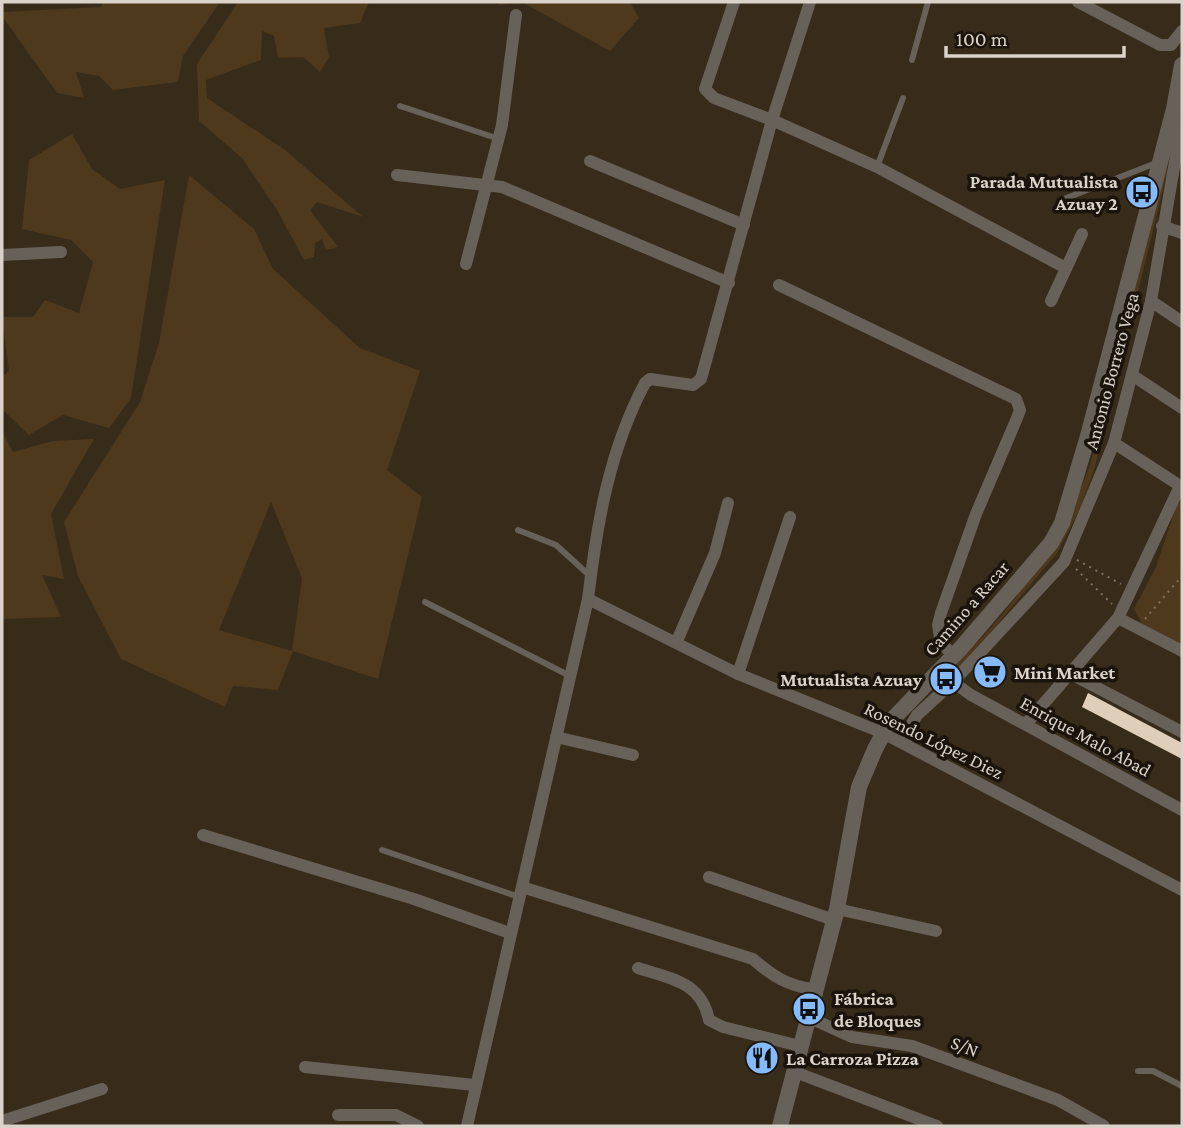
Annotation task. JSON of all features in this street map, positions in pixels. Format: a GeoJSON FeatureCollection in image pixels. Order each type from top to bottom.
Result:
{"type":"FeatureCollection","features":[{"type":"Feature","properties":{"kind":"street"},"geometry":{"type":"LineString","coordinates":[[734,2],[705,89],[714,98],[772,120],[877,167],[1065,267]]}},
{"type":"Feature","properties":{"kind":"street"},"geometry":{"type":"LineString","coordinates":[[467,1126],[474,1085],[588,599],[597,526],[617,442],[635,401],[650,379],[693,385],[701,379],[772,120],[810,2]]}},
{"type":"Feature","properties":{"kind":"street"},"geometry":{"type":"LineString","coordinates":[[1078,2],[1160,45],[1171,45],[1182,31]]}},
{"type":"Feature","properties":{"kind":"street"},"geometry":{"type":"LineString","coordinates":[[467,264],[499,138],[516,15]]}},
{"type":"Feature","properties":{"kind":"street","name":"Camino a Racar"},"geometry":{"type":"LineString","coordinates":[[780,1126],[835,914],[859,787],[886,728],[954,655],[1051,543],[1062,523],[1161,160],[1182,65]]}},
{"type":"Feature","properties":{"kind":"street","name":"Antonio Borrero Vega"},"geometry":{"type":"LineString","coordinates":[[906,744],[904,738],[917,715],[955,680],[1064,562],[1114,443],[1151,301],[1162,226],[1180,153],[1174,109]]}},
{"type":"Feature","properties":{"kind":"street"},"geometry":{"type":"LineString","coordinates":[[590,161],[744,225]]}},
{"type":"Feature","properties":{"kind":"street"},"geometry":{"type":"LineString","coordinates":[[397,175],[502,187],[729,283]]}},
{"type":"Feature","properties":{"kind":"street"},"geometry":{"type":"LineString","coordinates":[[1162,226],[1182,233]]}},
{"type":"Feature","properties":{"kind":"street"},"geometry":{"type":"LineString","coordinates":[[1051,301],[1082,234]]}},
{"type":"Feature","properties":{"kind":"street"},"geometry":{"type":"LineString","coordinates":[[2,255],[61,252]]}},
{"type":"Feature","properties":{"kind":"street"},"geometry":{"type":"LineString","coordinates":[[779,285],[1016,399],[1020,410],[976,513],[941,613],[941,644],[954,655]]}},
{"type":"Feature","properties":{"kind":"street"},"geometry":{"type":"LineString","coordinates":[[1151,301],[1182,322]]}},
{"type":"Feature","properties":{"kind":"street"},"geometry":{"type":"LineString","coordinates":[[1132,375],[1182,408]]}},
{"type":"Feature","properties":{"kind":"street"},"geometry":{"type":"LineString","coordinates":[[1026,724],[1119,615],[1181,486],[1114,443]]}},
{"type":"Feature","properties":{"kind":"street"},"geometry":{"type":"LineString","coordinates":[[677,641],[715,553],[728,503]]}},
{"type":"Feature","properties":{"kind":"street"},"geometry":{"type":"LineString","coordinates":[[738,674],[790,517]]}},
{"type":"Feature","properties":{"kind":"street","name":"Rosendo López Diez"},"geometry":{"type":"LineString","coordinates":[[588,599],[677,641],[738,674],[886,728],[906,744],[1182,890]]}},
{"type":"Feature","properties":{"kind":"street"},"geometry":{"type":"LineString","coordinates":[[1119,615],[1182,651]]}},
{"type":"Feature","properties":{"kind":"street"},"geometry":{"type":"LineString","coordinates":[[1069,673],[1182,732]]}},
{"type":"Feature","properties":{"kind":"street","name":"Enrique Malo Abad"},"geometry":{"type":"LineString","coordinates":[[955,680],[971,695],[1182,810]]}},
{"type":"Feature","properties":{"kind":"street"},"geometry":{"type":"LineString","coordinates":[[556,737],[633,755]]}},
{"type":"Feature","properties":{"kind":"street"},"geometry":{"type":"LineString","coordinates":[[203,835],[414,899],[510,933]]}},
{"type":"Feature","properties":{"kind":"street"},"geometry":{"type":"LineString","coordinates":[[709,877],[835,914],[936,931]]}},
{"type":"Feature","properties":{"kind":"street"},"geometry":{"type":"LineString","coordinates":[[521,892],[753,959],[773,977],[797,987],[814,989]]}},
{"type":"Feature","properties":{"kind":"street"},"geometry":{"type":"LineString","coordinates":[[638,968],[685,984],[705,1002],[709,1020],[723,1027],[800,1046]]}},
{"type":"Feature","properties":{"kind":"street","name":"S/N"},"geometry":{"type":"LineString","coordinates":[[808,1017],[852,1037],[912,1046],[1058,1100],[1104,1126]]}},
{"type":"Feature","properties":{"kind":"street"},"geometry":{"type":"LineString","coordinates":[[306,1067],[474,1085]]}},
{"type":"Feature","properties":{"kind":"street"},"geometry":{"type":"LineString","coordinates":[[794,1072],[936,1126]]}},
{"type":"Feature","properties":{"kind":"street"},"geometry":{"type":"LineString","coordinates":[[2,1121],[102,1089]]}},
{"type":"Feature","properties":{"kind":"street"},"geometry":{"type":"LineString","coordinates":[[338,1115],[396,1115],[418,1126]]}},
{"type":"Feature","properties":{"kind":"lane"},"geometry":{"type":"LineString","coordinates":[[912,60],[928,2]]}},
{"type":"Feature","properties":{"kind":"lane"},"geometry":{"type":"LineString","coordinates":[[877,167],[903,98]]}},
{"type":"Feature","properties":{"kind":"lane"},"geometry":{"type":"LineString","coordinates":[[400,106],[499,138]]}},
{"type":"Feature","properties":{"kind":"lane"},"geometry":{"type":"LineString","coordinates":[[1064,199],[1161,160]]}},
{"type":"Feature","properties":{"kind":"lane"},"geometry":{"type":"LineString","coordinates":[[518,530],[556,545],[590,576]]}},
{"type":"Feature","properties":{"kind":"lane"},"geometry":{"type":"LineString","coordinates":[[425,602],[570,676]]}},
{"type":"Feature","properties":{"kind":"lane"},"geometry":{"type":"LineString","coordinates":[[382,850],[521,892]]}},
{"type":"Feature","properties":{"kind":"lane"},"geometry":{"type":"LineString","coordinates":[[1138,1071],[1153,1071],[1182,1086]]}},
{"type":"Feature","properties":{"kind":"path"},"geometry":{"type":"LineString","coordinates":[[1076,559],[1132,589]]}},
{"type":"Feature","properties":{"kind":"path"},"geometry":{"type":"LineString","coordinates":[[1073,566],[1119,615]]}},
{"type":"Feature","properties":{"kind":"path"},"geometry":{"type":"LineString","coordinates":[[1137,627],[1167,597],[1182,576]]}},
{"type":"Feature","properties":{"kind":"shaded area"},"geometry":{"type":"Polygon","coordinates":[[[103,2],[220,2],[183,56],[178,82],[113,90],[99,76],[76,72],[84,98],[57,93],[2,16],[2,12],[101,7],[103,2]]]}},
{"type":"Feature","properties":{"kind":"shaded area"},"geometry":{"type":"Polygon","coordinates":[[[238,2],[369,2],[360,23],[324,28],[329,57],[320,72],[303,57],[278,58],[274,36],[262,31],[261,60],[206,80],[207,98],[285,150],[363,217],[317,202],[310,210],[338,247],[326,250],[322,239],[315,243],[314,257],[304,260],[277,210],[242,158],[199,121],[197,64],[238,2]]]}},
{"type":"Feature","properties":{"kind":"shaded area"},"geometry":{"type":"Polygon","coordinates":[[[498,2],[522,2],[499,5],[498,2]]]}},
{"type":"Feature","properties":{"kind":"shaded area"},"geometry":{"type":"Polygon","coordinates":[[[522,2],[630,2],[639,18],[610,51],[522,2]]]}},
{"type":"Feature","properties":{"kind":"shaded area"},"geometry":{"type":"Polygon","coordinates":[[[72,134],[92,169],[120,189],[165,180],[131,398],[109,428],[63,415],[29,435],[2,409],[2,377],[9,371],[2,317],[33,317],[45,300],[79,313],[93,262],[71,240],[22,229],[29,160],[72,134]]]}},
{"type":"Feature","properties":{"kind":"shaded area"},"geometry":{"type":"Polygon","coordinates":[[[1165,168],[1168,169],[1095,467],[1080,509],[1057,553],[950,681],[959,662],[1032,576],[1059,533],[1081,488],[1090,465],[1165,168]]]}},
{"type":"Feature","properties":{"kind":"shaded area"},"geometry":{"type":"Polygon","coordinates":[[[189,175],[254,229],[273,269],[360,348],[420,371],[387,470],[422,497],[378,679],[293,651],[278,690],[233,686],[225,707],[121,659],[78,576],[64,522],[140,402],[159,343],[189,175]],[[271,502],[219,630],[292,651],[302,578],[271,502]]]}},
{"type":"Feature","properties":{"kind":"shaded area"},"geometry":{"type":"Polygon","coordinates":[[[2,431],[13,452],[53,441],[94,439],[51,514],[64,579],[42,575],[61,617],[2,619],[2,431]]]}},
{"type":"Feature","properties":{"kind":"shaded area"},"geometry":{"type":"Polygon","coordinates":[[[1182,500],[1182,645],[1143,625],[1134,609],[1156,567],[1176,507],[1182,500]]]}},
{"type":"Feature","properties":{"kind":"building"},"geometry":{"type":"Polygon","coordinates":[[[1088,693],[1182,743],[1182,759],[1082,707],[1088,693]]]}},
{"type":"Feature","properties":{"kind":"place","name":"Parada Mutualista Azuay 2"},"geometry":{"type":"Point","coordinates":[1142,192]}},
{"type":"Feature","properties":{"kind":"place","name":"Mini Market"},"geometry":{"type":"Point","coordinates":[990,672]}},
{"type":"Feature","properties":{"kind":"place","name":"Mutualista Azuay"},"geometry":{"type":"Point","coordinates":[946,679]}},
{"type":"Feature","properties":{"kind":"place","name":"Fábrica de Bloques"},"geometry":{"type":"Point","coordinates":[809,1009]}},
{"type":"Feature","properties":{"kind":"place","name":"La Carroza Pizza"},"geometry":{"type":"Point","coordinates":[762,1058]}}]}
